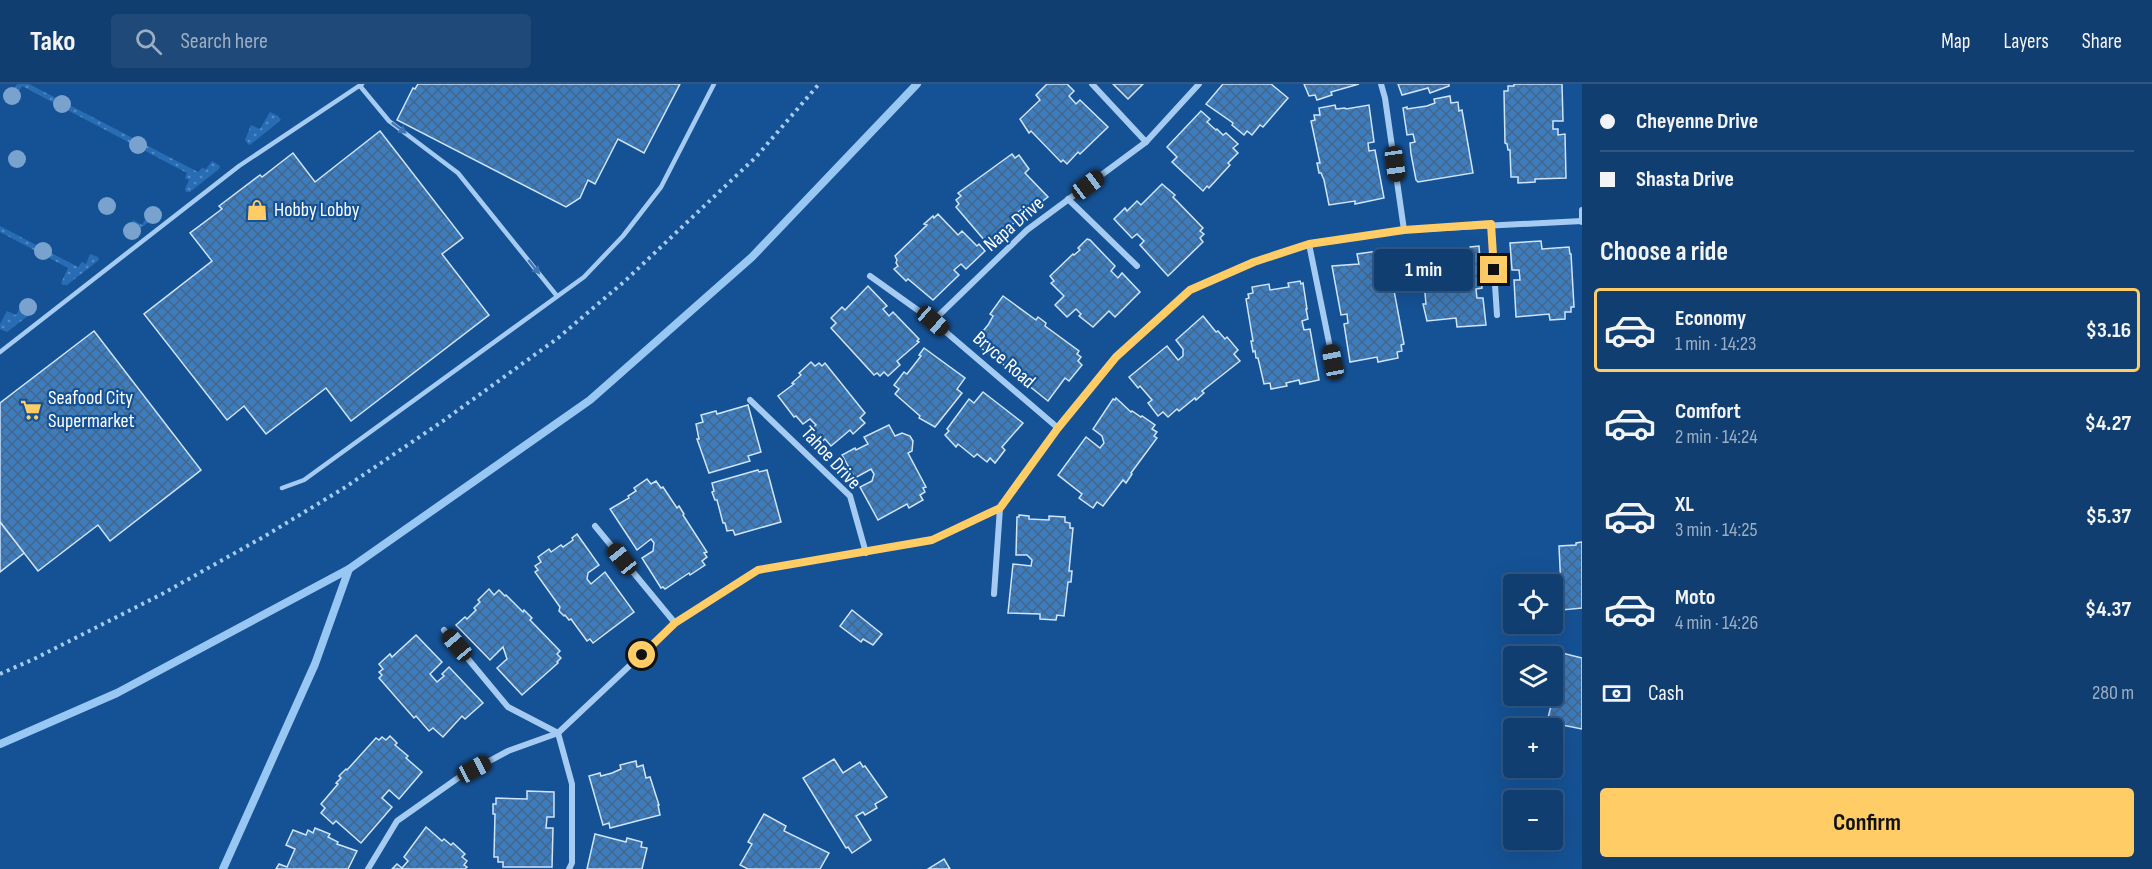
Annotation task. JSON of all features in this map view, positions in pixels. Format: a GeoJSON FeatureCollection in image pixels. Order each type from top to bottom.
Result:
{"type":"FeatureCollection","features":[{"type":"Feature","properties":{"kind":"street"},"geometry":{"type":"LineString","coordinates":[[1092,84],[1146,142]]}},
{"type":"Feature","properties":{"kind":"street","name":"Napa Drive"},"geometry":{"type":"LineString","coordinates":[[933,321],[1028,230],[1146,142],[1199,84]]}},
{"type":"Feature","properties":{"kind":"street"},"geometry":{"type":"LineString","coordinates":[[1381,84],[1404,230]]}},
{"type":"Feature","properties":{"kind":"street"},"geometry":{"type":"LineString","coordinates":[[1068,199],[1137,266]]}},
{"type":"Feature","properties":{"kind":"street"},"geometry":{"type":"LineString","coordinates":[[368,869],[397,821],[458,778],[508,752],[558,733],[675,623],[758,570],[932,540],[1000,508],[1058,428],[1116,357],[1190,290],[1254,262],[1309,244],[1404,230],[1582,221],[1582,210]]}},
{"type":"Feature","properties":{"kind":"street"},"geometry":{"type":"LineString","coordinates":[[1491,224],[1497,315]]}},
{"type":"Feature","properties":{"kind":"street"},"geometry":{"type":"LineString","coordinates":[[1309,244],[1333,362]]}},
{"type":"Feature","properties":{"kind":"street","name":"Bryce Road"},"geometry":{"type":"LineString","coordinates":[[870,276],[933,321],[1058,428]]}},
{"type":"Feature","properties":{"kind":"street","name":"Tahoe Drive"},"geometry":{"type":"LineString","coordinates":[[750,400],[850,496],[866,553]]}},
{"type":"Feature","properties":{"kind":"street"},"geometry":{"type":"LineString","coordinates":[[994,594],[1000,508]]}},
{"type":"Feature","properties":{"kind":"street"},"geometry":{"type":"LineString","coordinates":[[595,526],[675,623]]}},
{"type":"Feature","properties":{"kind":"street"},"geometry":{"type":"LineString","coordinates":[[444,630],[508,707],[558,733],[572,784],[572,863],[569,869]]}},
{"type":"Feature","properties":{"kind":"lane"},"geometry":{"type":"LineString","coordinates":[[282,488],[304,480],[584,277],[623,236],[661,187],[714,84]]}},
{"type":"Feature","properties":{"kind":"lane"},"geometry":{"type":"LineString","coordinates":[[0,352],[239,166],[361,85],[389,121],[458,173],[557,296]]}},
{"type":"Feature","properties":{"kind":"shaded area"},"geometry":{"type":"Polygon","coordinates":[[[17,84],[29,84],[198,172],[202,168],[206,169],[212,161],[220,166],[219,169],[190,192],[186,192],[189,180],[185,178],[187,173],[22,86],[15,98],[12,98],[17,84]]]}},
{"type":"Feature","properties":{"kind":"shaded area"},"geometry":{"type":"Polygon","coordinates":[[[270,112],[281,120],[250,145],[248,144],[245,140],[251,125],[260,129],[270,112]]]}},
{"type":"Feature","properties":{"kind":"shaded area"},"geometry":{"type":"Polygon","coordinates":[[[152,208],[157,213],[155,218],[126,238],[133,220],[142,225],[152,208]]]}},
{"type":"Feature","properties":{"kind":"shaded area"},"geometry":{"type":"Polygon","coordinates":[[[0,226],[78,267],[82,262],[86,264],[90,254],[98,257],[99,260],[67,285],[63,285],[61,283],[68,268],[0,232],[0,226]]]}},
{"type":"Feature","properties":{"kind":"shaded area"},"geometry":{"type":"Polygon","coordinates":[[[25,299],[34,304],[33,312],[7,332],[0,329],[0,324],[7,311],[16,315],[25,299]]]}},
{"type":"Feature","properties":{"kind":"building"},"geometry":{"type":"Polygon","coordinates":[[[418,84],[680,84],[644,153],[618,139],[595,184],[588,180],[580,198],[566,207],[397,120],[413,88],[415,89],[418,84]]]}},
{"type":"Feature","properties":{"kind":"building"},"geometry":{"type":"Polygon","coordinates":[[[1047,84],[1067,84],[1074,91],[1069,96],[1076,104],[1080,100],[1108,127],[1067,164],[1063,160],[1061,162],[1031,131],[1029,133],[1020,119],[1040,100],[1036,95],[1047,84]]]}},
{"type":"Feature","properties":{"kind":"building"},"geometry":{"type":"Polygon","coordinates":[[[1113,84],[1143,84],[1128,99],[1113,84]]]}},
{"type":"Feature","properties":{"kind":"building"},"geometry":{"type":"Polygon","coordinates":[[[1223,84],[1271,84],[1288,98],[1263,127],[1260,125],[1252,135],[1247,131],[1244,135],[1232,125],[1233,123],[1206,104],[1223,84]]]}},
{"type":"Feature","properties":{"kind":"building"},"geometry":{"type":"Polygon","coordinates":[[[1304,84],[1359,84],[1331,92],[1332,95],[1317,100],[1315,95],[1309,96],[1304,84]]]}},
{"type":"Feature","properties":{"kind":"building"},"geometry":{"type":"Polygon","coordinates":[[[1398,84],[1449,84],[1449,86],[1430,93],[1428,88],[1402,95],[1398,84]]]}},
{"type":"Feature","properties":{"kind":"building"},"geometry":{"type":"Polygon","coordinates":[[[1514,84],[1562,84],[1563,121],[1553,121],[1553,129],[1558,129],[1558,135],[1565,134],[1566,178],[1535,179],[1535,182],[1518,183],[1518,177],[1511,177],[1510,150],[1505,143],[1504,91],[1508,91],[1508,86],[1514,86],[1514,84]]]}},
{"type":"Feature","properties":{"kind":"building"},"geometry":{"type":"Polygon","coordinates":[[[1450,96],[1451,103],[1458,102],[1459,111],[1462,110],[1473,173],[1418,182],[1410,143],[1415,142],[1413,134],[1407,135],[1403,108],[1427,106],[1435,103],[1434,99],[1450,96]]]}},
{"type":"Feature","properties":{"kind":"building"},"geometry":{"type":"Polygon","coordinates":[[[1335,105],[1336,109],[1346,109],[1369,105],[1374,142],[1368,143],[1369,151],[1375,150],[1384,198],[1355,204],[1355,201],[1329,205],[1324,180],[1319,173],[1317,163],[1320,163],[1311,121],[1315,120],[1314,115],[1320,115],[1319,108],[1335,105]]]}},
{"type":"Feature","properties":{"kind":"building"},"geometry":{"type":"Polygon","coordinates":[[[1201,111],[1210,119],[1207,122],[1223,135],[1226,133],[1238,144],[1233,148],[1238,153],[1228,163],[1230,165],[1209,188],[1207,186],[1203,191],[1172,162],[1177,157],[1167,147],[1201,111]]]}},
{"type":"Feature","properties":{"kind":"building"},"geometry":{"type":"Polygon","coordinates":[[[380,131],[463,238],[442,254],[489,315],[351,421],[326,388],[266,434],[244,406],[227,420],[144,314],[212,261],[190,233],[222,209],[219,206],[293,153],[315,182],[380,131]]]}},
{"type":"Feature","properties":{"kind":"building"},"geometry":{"type":"Polygon","coordinates":[[[1012,154],[1015,158],[1019,155],[1029,169],[1025,173],[1048,197],[1024,215],[1021,210],[1015,214],[1019,219],[989,243],[956,207],[959,204],[956,200],[961,196],[958,193],[1012,154]]]}},
{"type":"Feature","properties":{"kind":"building"},"geometry":{"type":"Polygon","coordinates":[[[1162,184],[1175,195],[1173,197],[1203,228],[1200,231],[1204,234],[1200,238],[1203,242],[1168,276],[1140,245],[1144,241],[1137,234],[1132,238],[1114,219],[1125,208],[1127,211],[1137,201],[1141,205],[1162,184]]]}},
{"type":"Feature","properties":{"kind":"building"},"geometry":{"type":"Polygon","coordinates":[[[938,214],[958,235],[962,231],[985,251],[966,269],[961,264],[954,270],[959,275],[933,300],[908,279],[906,281],[894,269],[898,266],[895,256],[927,225],[924,224],[938,214]]]}},
{"type":"Feature","properties":{"kind":"building"},"geometry":{"type":"Polygon","coordinates":[[[1087,239],[1115,266],[1111,271],[1118,278],[1122,273],[1140,292],[1115,317],[1109,311],[1093,327],[1079,316],[1081,314],[1076,309],[1067,317],[1055,305],[1064,296],[1051,283],[1054,281],[1050,276],[1080,250],[1078,248],[1087,239]]]}},
{"type":"Feature","properties":{"kind":"building"},"geometry":{"type":"Polygon","coordinates":[[[1541,241],[1542,249],[1569,247],[1574,307],[1571,307],[1571,312],[1565,312],[1565,319],[1550,320],[1549,314],[1516,317],[1514,280],[1520,280],[1519,270],[1512,270],[1510,243],[1541,241]]]}},
{"type":"Feature","properties":{"kind":"building"},"geometry":{"type":"Polygon","coordinates":[[[1479,246],[1482,288],[1476,289],[1477,298],[1483,298],[1486,325],[1457,327],[1456,318],[1427,321],[1423,304],[1426,304],[1422,261],[1424,261],[1424,256],[1430,255],[1430,250],[1446,249],[1447,252],[1459,251],[1459,253],[1470,250],[1470,247],[1479,246]]]}},
{"type":"Feature","properties":{"kind":"building"},"geometry":{"type":"Polygon","coordinates":[[[1378,251],[1381,263],[1387,261],[1388,270],[1390,269],[1404,344],[1401,345],[1402,351],[1397,352],[1398,358],[1378,362],[1377,357],[1350,362],[1344,324],[1348,323],[1347,314],[1341,315],[1332,266],[1359,264],[1357,254],[1378,251]]]}},
{"type":"Feature","properties":{"kind":"building"},"geometry":{"type":"Polygon","coordinates":[[[1300,281],[1301,284],[1303,283],[1308,319],[1302,321],[1304,330],[1310,329],[1319,380],[1300,384],[1299,380],[1286,383],[1287,386],[1271,389],[1270,383],[1264,384],[1258,358],[1256,358],[1255,351],[1253,352],[1246,299],[1249,298],[1248,294],[1253,293],[1252,287],[1269,284],[1270,290],[1289,287],[1288,283],[1300,281]]]}},
{"type":"Feature","properties":{"kind":"building"},"geometry":{"type":"Polygon","coordinates":[[[868,286],[887,306],[883,309],[889,316],[893,312],[919,339],[917,341],[919,342],[897,361],[900,365],[888,376],[884,372],[880,376],[877,373],[874,375],[831,328],[836,323],[831,318],[842,307],[845,310],[868,286]]]}},
{"type":"Feature","properties":{"kind":"building"},"geometry":{"type":"Polygon","coordinates":[[[1003,296],[1036,320],[1038,317],[1046,323],[1045,326],[1079,351],[1077,354],[1081,357],[1078,361],[1082,365],[1069,381],[1065,378],[1048,401],[1019,378],[1023,373],[1015,367],[1012,371],[973,342],[981,330],[983,331],[988,325],[993,316],[990,314],[1003,296]]]}},
{"type":"Feature","properties":{"kind":"building"},"geometry":{"type":"Polygon","coordinates":[[[1203,316],[1216,332],[1218,331],[1225,339],[1227,337],[1238,350],[1234,354],[1240,361],[1202,391],[1204,393],[1196,400],[1195,398],[1168,417],[1163,412],[1158,416],[1148,403],[1152,400],[1129,377],[1167,346],[1178,360],[1183,356],[1183,349],[1176,340],[1203,316]]]}},
{"type":"Feature","properties":{"kind":"building"},"geometry":{"type":"Polygon","coordinates":[[[94,331],[201,470],[110,541],[98,525],[38,571],[0,522],[0,403],[94,331]]]}},
{"type":"Feature","properties":{"kind":"building"},"geometry":{"type":"Polygon","coordinates":[[[924,348],[965,378],[957,389],[962,393],[935,427],[919,418],[920,416],[895,394],[899,389],[894,385],[904,372],[907,374],[921,356],[919,355],[924,348]]]}},
{"type":"Feature","properties":{"kind":"building"},"geometry":{"type":"Polygon","coordinates":[[[811,362],[815,366],[819,363],[822,366],[825,363],[865,413],[860,418],[865,423],[853,434],[850,430],[831,446],[825,439],[819,444],[808,432],[816,425],[810,419],[803,424],[796,416],[794,417],[778,396],[794,384],[792,383],[801,375],[799,373],[811,362]]]}},
{"type":"Feature","properties":{"kind":"building"},"geometry":{"type":"Polygon","coordinates":[[[983,392],[1023,423],[1002,447],[1005,450],[995,463],[990,458],[987,462],[977,454],[974,457],[958,444],[956,447],[945,435],[969,399],[974,403],[983,392]]]}},
{"type":"Feature","properties":{"kind":"building"},"geometry":{"type":"Polygon","coordinates":[[[1116,398],[1131,412],[1155,425],[1152,429],[1157,432],[1154,436],[1157,438],[1126,483],[1123,480],[1103,506],[1097,502],[1093,508],[1079,498],[1082,494],[1058,475],[1086,437],[1100,448],[1104,443],[1102,436],[1093,429],[1113,399],[1116,398]]]}},
{"type":"Feature","properties":{"kind":"building"},"geometry":{"type":"Polygon","coordinates":[[[748,405],[761,452],[748,456],[750,461],[709,473],[697,439],[699,439],[696,424],[703,422],[701,415],[716,411],[717,414],[748,405]]]}},
{"type":"Feature","properties":{"kind":"building"},"geometry":{"type":"Polygon","coordinates":[[[889,425],[895,436],[902,433],[910,436],[913,441],[912,451],[908,453],[926,487],[923,488],[925,492],[920,495],[923,500],[909,508],[907,504],[878,520],[860,487],[872,481],[874,474],[871,469],[855,478],[842,455],[868,444],[864,437],[889,425]]]}},
{"type":"Feature","properties":{"kind":"building"},"geometry":{"type":"Polygon","coordinates":[[[758,470],[759,472],[767,470],[781,522],[735,535],[733,530],[727,531],[723,523],[717,500],[712,492],[714,491],[712,483],[758,470]]]}},
{"type":"Feature","properties":{"kind":"building"},"geometry":{"type":"Polygon","coordinates":[[[647,479],[651,484],[656,481],[661,488],[663,487],[677,508],[679,506],[707,552],[704,553],[707,557],[702,561],[705,565],[665,589],[661,588],[642,558],[653,551],[654,543],[651,539],[637,550],[610,509],[629,498],[628,496],[636,491],[634,488],[647,479]]]}},
{"type":"Feature","properties":{"kind":"building"},"geometry":{"type":"Polygon","coordinates":[[[1019,515],[1029,516],[1029,519],[1049,520],[1049,516],[1065,517],[1065,522],[1070,523],[1070,528],[1073,528],[1069,571],[1072,571],[1071,582],[1068,582],[1064,616],[1057,615],[1056,620],[1040,619],[1040,614],[1008,613],[1013,564],[1031,566],[1032,560],[1027,555],[1016,555],[1017,517],[1019,515]]]}},
{"type":"Feature","properties":{"kind":"building"},"geometry":{"type":"Polygon","coordinates":[[[0,522],[24,553],[0,572],[0,522]]]}},
{"type":"Feature","properties":{"kind":"building"},"geometry":{"type":"Polygon","coordinates":[[[577,534],[599,565],[588,573],[587,579],[591,584],[605,572],[634,612],[593,643],[590,639],[587,641],[571,619],[569,620],[559,611],[560,607],[535,572],[538,570],[535,566],[541,562],[538,557],[549,549],[551,552],[561,545],[563,547],[577,534]]]}},
{"type":"Feature","properties":{"kind":"building"},"geometry":{"type":"Polygon","coordinates":[[[1582,542],[1582,608],[1563,610],[1563,574],[1560,574],[1559,546],[1576,545],[1582,542]]]}},
{"type":"Feature","properties":{"kind":"building"},"geometry":{"type":"Polygon","coordinates":[[[489,589],[494,595],[499,590],[523,612],[524,610],[532,618],[530,620],[560,651],[557,654],[561,658],[558,663],[522,695],[497,668],[507,659],[503,647],[490,660],[456,625],[476,610],[474,608],[480,602],[478,600],[489,589]]]}},
{"type":"Feature","properties":{"kind":"building"},"geometry":{"type":"Polygon","coordinates":[[[852,610],[882,634],[873,645],[863,639],[861,642],[840,626],[852,610]]]}},
{"type":"Feature","properties":{"kind":"building"},"geometry":{"type":"Polygon","coordinates":[[[416,635],[442,662],[430,674],[437,682],[449,667],[483,703],[465,719],[462,716],[443,737],[433,728],[429,731],[416,716],[414,718],[379,678],[382,675],[379,672],[383,669],[379,664],[390,654],[392,657],[416,635]]]}},
{"type":"Feature","properties":{"kind":"building"},"geometry":{"type":"Polygon","coordinates":[[[1563,653],[1582,658],[1582,729],[1563,725],[1563,718],[1548,718],[1551,706],[1563,706],[1563,653]]]}},
{"type":"Feature","properties":{"kind":"building"},"geometry":{"type":"Polygon","coordinates":[[[390,736],[397,743],[395,745],[408,756],[406,758],[422,772],[399,799],[389,790],[382,798],[392,807],[361,843],[336,821],[333,824],[321,813],[325,808],[321,804],[338,784],[336,783],[341,778],[339,776],[376,738],[379,740],[382,737],[386,740],[390,736]]]}},
{"type":"Feature","properties":{"kind":"building"},"geometry":{"type":"Polygon","coordinates":[[[834,759],[843,773],[860,762],[887,797],[875,804],[877,808],[865,815],[863,812],[856,816],[871,840],[852,853],[848,847],[846,848],[803,778],[834,759]]]}},
{"type":"Feature","properties":{"kind":"building"},"geometry":{"type":"Polygon","coordinates":[[[636,761],[637,767],[643,765],[646,778],[650,777],[660,815],[610,828],[609,823],[603,825],[589,776],[612,773],[621,769],[620,765],[636,761]]]}},
{"type":"Feature","properties":{"kind":"building"},"geometry":{"type":"Polygon","coordinates":[[[527,791],[554,792],[554,817],[547,817],[546,828],[553,828],[552,867],[503,867],[503,862],[498,862],[498,857],[494,857],[495,814],[493,814],[493,804],[496,804],[496,798],[527,799],[527,791]]]}},
{"type":"Feature","properties":{"kind":"building"},"geometry":{"type":"Polygon","coordinates":[[[764,814],[786,826],[784,831],[829,853],[820,869],[748,869],[740,865],[752,844],[748,842],[764,814]]]}},
{"type":"Feature","properties":{"kind":"building"},"geometry":{"type":"Polygon","coordinates":[[[426,827],[442,841],[444,839],[451,845],[453,843],[465,854],[462,857],[467,861],[464,865],[467,867],[465,869],[392,869],[397,864],[402,868],[408,861],[404,857],[426,827]]]}},
{"type":"Feature","properties":{"kind":"building"},"geometry":{"type":"Polygon","coordinates":[[[315,828],[330,834],[328,837],[338,842],[337,844],[357,851],[348,869],[276,869],[279,864],[287,867],[295,849],[286,845],[293,830],[306,835],[308,830],[313,833],[315,828]]]}},
{"type":"Feature","properties":{"kind":"building"},"geometry":{"type":"Polygon","coordinates":[[[595,834],[626,842],[627,838],[642,842],[641,847],[647,848],[642,869],[587,869],[595,834]]]}},
{"type":"Feature","properties":{"kind":"building"},"geometry":{"type":"Polygon","coordinates":[[[944,859],[950,869],[928,869],[944,859]]]}},
{"type":"Feature","properties":{"kind":"waterway"},"geometry":{"type":"LineString","coordinates":[[0,744],[117,693],[349,569],[590,400],[752,257],[917,84]]}},
{"type":"Feature","properties":{"kind":"waterway"},"geometry":{"type":"LineString","coordinates":[[223,869],[315,664],[349,569]]}},
{"type":"Feature","properties":{"kind":"place","name":"Hobby Lobby"},"geometry":{"type":"Point","coordinates":[257,210]}},
{"type":"Feature","properties":{"kind":"place","name":"Seafood City Supermarket"},"geometry":{"type":"Point","coordinates":[31,410]}},
{"type":"Feature","properties":{"kind":"route"},"geometry":{"type":"LineString","coordinates":[[642,655],[675,623],[758,570],[932,540],[1000,508],[1058,428],[1116,357],[1190,290],[1254,262],[1309,244],[1426,228],[1491,224],[1494,270]]}}]}
